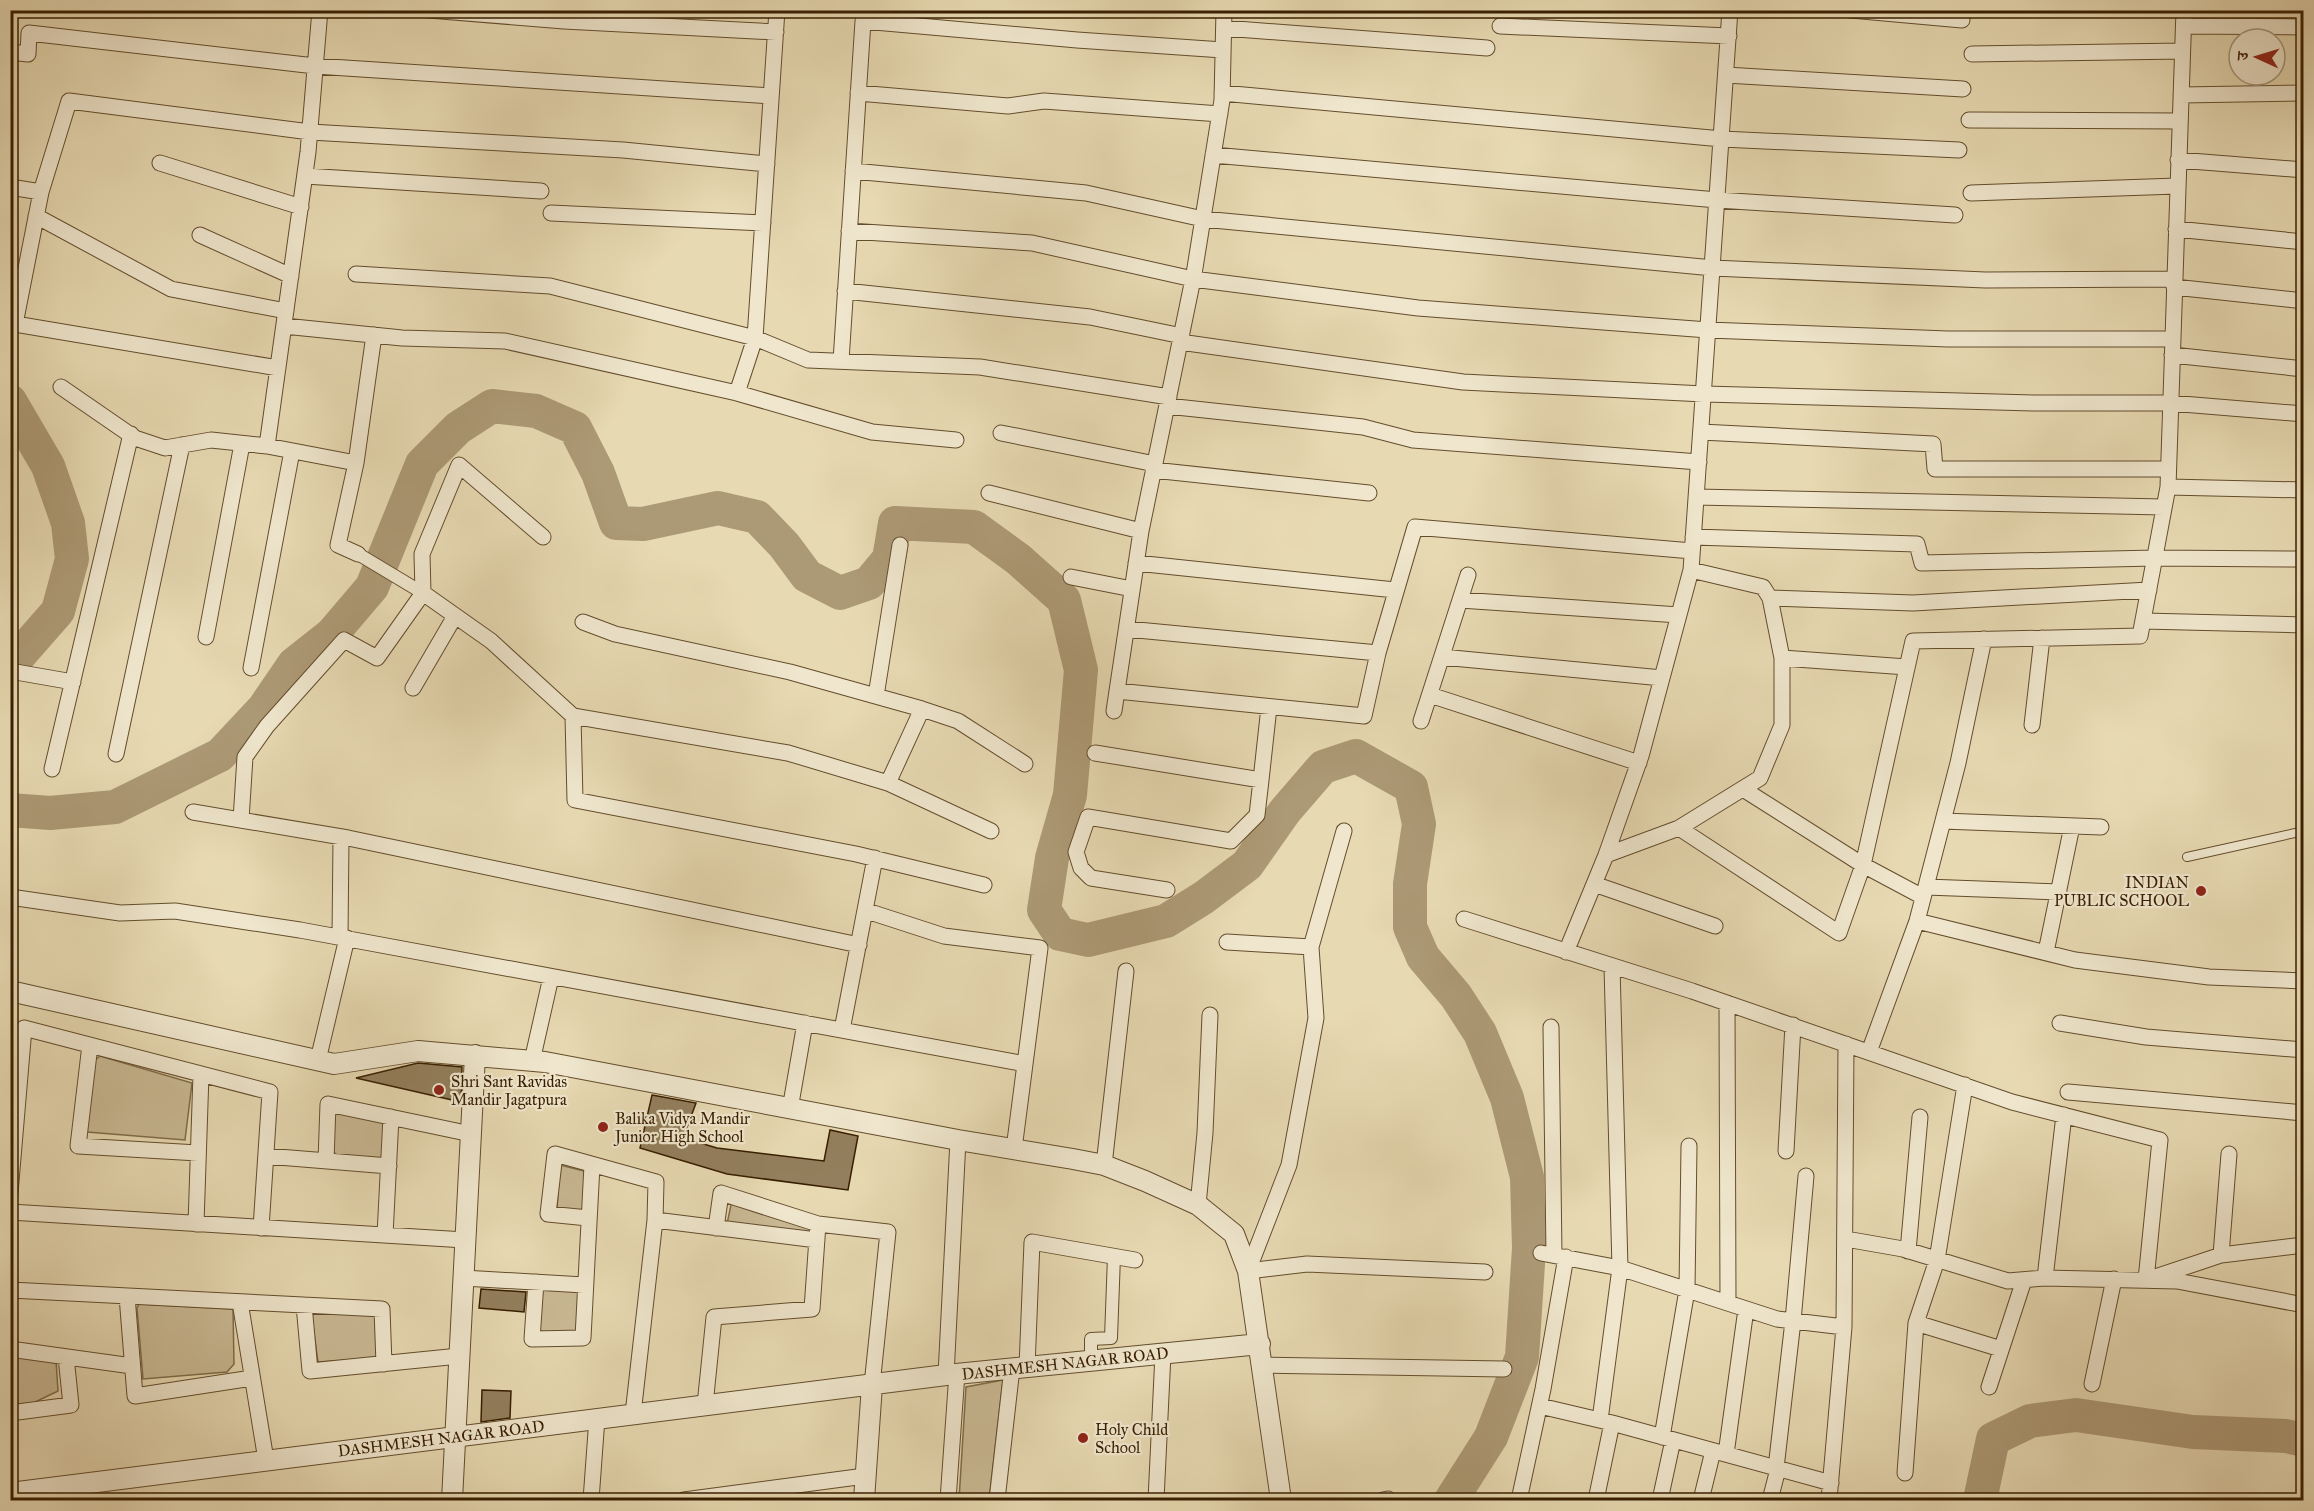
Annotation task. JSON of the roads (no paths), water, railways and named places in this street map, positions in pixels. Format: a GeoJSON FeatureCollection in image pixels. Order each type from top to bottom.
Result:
{"type":"FeatureCollection","features":[{"type":"Feature","properties":{"kind":"street"},"geometry":{"type":"LineString","coordinates":[[267,446],[305,176],[320,10]]}},
{"type":"Feature","properties":{"kind":"street"},"geometry":{"type":"LineString","coordinates":[[429,10],[564,21],[776,32]]}},
{"type":"Feature","properties":{"kind":"street"},"geometry":{"type":"LineString","coordinates":[[737,393],[755,338],[777,10]]}},
{"type":"Feature","properties":{"kind":"street"},"geometry":{"type":"LineString","coordinates":[[1114,711],[1141,531],[1194,279],[1220,114],[1224,11],[1209,10]]}},
{"type":"Feature","properties":{"kind":"street"},"geometry":{"type":"LineString","coordinates":[[1566,952],[1606,855],[1639,763],[1691,570],[1730,10]]}},
{"type":"Feature","properties":{"kind":"street"},"geometry":{"type":"LineString","coordinates":[[1851,10],[1962,20]]}},
{"type":"Feature","properties":{"kind":"street"},"geometry":{"type":"LineString","coordinates":[[1679,828],[1839,933],[1863,865],[1913,641],[2140,636],[2168,487],[2184,10]]}},
{"type":"Feature","properties":{"kind":"street"},"geometry":{"type":"LineString","coordinates":[[841,361],[863,21],[1223,50]]}},
{"type":"Feature","properties":{"kind":"street"},"geometry":{"type":"LineString","coordinates":[[1500,26],[1729,36]]}},
{"type":"Feature","properties":{"kind":"street"},"geometry":{"type":"LineString","coordinates":[[2184,26],[2304,27]]}},
{"type":"Feature","properties":{"kind":"street"},"geometry":{"type":"LineString","coordinates":[[1224,28],[1487,48]]}},
{"type":"Feature","properties":{"kind":"street"},"geometry":{"type":"LineString","coordinates":[[10,52],[27,54],[29,33],[315,66],[771,96]]}},
{"type":"Feature","properties":{"kind":"street"},"geometry":{"type":"LineString","coordinates":[[1972,54],[2182,51]]}},
{"type":"Feature","properties":{"kind":"street"},"geometry":{"type":"LineString","coordinates":[[1726,75],[1964,89]]}},
{"type":"Feature","properties":{"kind":"street"},"geometry":{"type":"LineString","coordinates":[[858,93],[1008,106],[1044,101],[1220,114]]}},
{"type":"Feature","properties":{"kind":"street"},"geometry":{"type":"LineString","coordinates":[[1222,93],[1722,139],[1959,150]]}},
{"type":"Feature","properties":{"kind":"street"},"geometry":{"type":"LineString","coordinates":[[2181,95],[2304,93]]}},
{"type":"Feature","properties":{"kind":"street"},"geometry":{"type":"LineString","coordinates":[[278,368],[15,324],[41,192],[69,101],[310,132],[622,150],[767,164]]}},
{"type":"Feature","properties":{"kind":"street"},"geometry":{"type":"LineString","coordinates":[[1969,120],[2180,121]]}},
{"type":"Feature","properties":{"kind":"street"},"geometry":{"type":"LineString","coordinates":[[1214,155],[1717,200],[1955,214]]}},
{"type":"Feature","properties":{"kind":"street"},"geometry":{"type":"LineString","coordinates":[[2178,160],[2304,170]]}},
{"type":"Feature","properties":{"kind":"street"},"geometry":{"type":"LineString","coordinates":[[160,163],[300,207]]}},
{"type":"Feature","properties":{"kind":"street"},"geometry":{"type":"LineString","coordinates":[[853,171],[1086,193],[1203,219],[1713,268],[1985,280],[2174,283],[2304,302]]}},
{"type":"Feature","properties":{"kind":"street"},"geometry":{"type":"LineString","coordinates":[[305,176],[541,191]]}},
{"type":"Feature","properties":{"kind":"street"},"geometry":{"type":"LineString","coordinates":[[1971,193],[2177,186]]}},
{"type":"Feature","properties":{"kind":"street"},"geometry":{"type":"LineString","coordinates":[[10,187],[41,192]]}},
{"type":"Feature","properties":{"kind":"street"},"geometry":{"type":"LineString","coordinates":[[551,213],[763,223]]}},
{"type":"Feature","properties":{"kind":"street"},"geometry":{"type":"LineString","coordinates":[[36,216],[171,289],[285,319],[374,335],[505,341],[737,393],[872,432],[956,440]]}},
{"type":"Feature","properties":{"kind":"street"},"geometry":{"type":"LineString","coordinates":[[2176,229],[2304,242]]}},
{"type":"Feature","properties":{"kind":"street"},"geometry":{"type":"LineString","coordinates":[[849,231],[1032,243],[1194,279],[1418,308],[1708,330],[1948,339],[2172,339]]}},
{"type":"Feature","properties":{"kind":"street"},"geometry":{"type":"LineString","coordinates":[[200,235],[291,276]]}},
{"type":"Feature","properties":{"kind":"street"},"geometry":{"type":"LineString","coordinates":[[356,274],[550,286],[755,338],[808,360],[980,367],[1168,401],[1363,427],[1413,440],[1699,462]]}},
{"type":"Feature","properties":{"kind":"street"},"geometry":{"type":"LineString","coordinates":[[845,291],[1090,316],[1181,339],[1463,382],[1704,393],[2033,403],[2170,403],[2304,414]]}},
{"type":"Feature","properties":{"kind":"street"},"geometry":{"type":"LineString","coordinates":[[374,335],[356,463],[338,545],[358,554],[423,593],[491,641],[573,717],[788,753],[888,783],[991,831]]}},
{"type":"Feature","properties":{"kind":"street"},"geometry":{"type":"LineString","coordinates":[[2172,355],[2304,369]]}},
{"type":"Feature","properties":{"kind":"street"},"geometry":{"type":"LineString","coordinates":[[61,387],[131,434],[165,448],[211,440],[267,446],[356,463]]}},
{"type":"Feature","properties":{"kind":"street"},"geometry":{"type":"LineString","coordinates":[[1701,432],[1933,444],[1935,469],[2168,469]]}},
{"type":"Feature","properties":{"kind":"street"},"geometry":{"type":"LineString","coordinates":[[1001,433],[1154,467],[1369,493]]}},
{"type":"Feature","properties":{"kind":"street"},"geometry":{"type":"LineString","coordinates":[[52,769],[131,434]]}},
{"type":"Feature","properties":{"kind":"street"},"geometry":{"type":"LineString","coordinates":[[206,637],[242,444]]}},
{"type":"Feature","properties":{"kind":"street"},"geometry":{"type":"LineString","coordinates":[[116,754],[182,445]]}},
{"type":"Feature","properties":{"kind":"street"},"geometry":{"type":"LineString","coordinates":[[251,668],[292,451]]}},
{"type":"Feature","properties":{"kind":"street"},"geometry":{"type":"LineString","coordinates":[[241,820],[245,757],[267,726],[344,640],[377,658],[423,593],[422,554],[459,465],[543,537]]}},
{"type":"Feature","properties":{"kind":"street"},"geometry":{"type":"LineString","coordinates":[[2168,487],[2304,490]]}},
{"type":"Feature","properties":{"kind":"street"},"geometry":{"type":"LineString","coordinates":[[989,493],[1141,531]]}},
{"type":"Feature","properties":{"kind":"street"},"geometry":{"type":"LineString","coordinates":[[1696,496],[2164,507]]}},
{"type":"Feature","properties":{"kind":"street"},"geometry":{"type":"LineString","coordinates":[[1118,691],[1364,716],[1395,590],[1415,527],[1693,544],[1917,544],[1922,563],[2155,558],[2304,559]]}},
{"type":"Feature","properties":{"kind":"street"},"geometry":{"type":"LineString","coordinates":[[876,696],[900,545]]}},
{"type":"Feature","properties":{"kind":"street"},"geometry":{"type":"LineString","coordinates":[[1136,563],[1395,590]]}},
{"type":"Feature","properties":{"kind":"street"},"geometry":{"type":"LineString","coordinates":[[1606,855],[1679,828],[1760,778],[1782,725],[1782,658],[1770,598],[1763,587],[1691,570]]}},
{"type":"Feature","properties":{"kind":"street"},"geometry":{"type":"LineString","coordinates":[[1421,722],[1468,575]]}},
{"type":"Feature","properties":{"kind":"street"},"geometry":{"type":"LineString","coordinates":[[1071,577],[1132,590]]}},
{"type":"Feature","properties":{"kind":"street"},"geometry":{"type":"LineString","coordinates":[[1770,598],[1913,603],[2149,590]]}},
{"type":"Feature","properties":{"kind":"street"},"geometry":{"type":"LineString","coordinates":[[1460,600],[1679,615]]}},
{"type":"Feature","properties":{"kind":"street"},"geometry":{"type":"LineString","coordinates":[[413,688],[456,616]]}},
{"type":"Feature","properties":{"kind":"street"},"geometry":{"type":"LineString","coordinates":[[2143,621],[2304,625]]}},
{"type":"Feature","properties":{"kind":"street"},"geometry":{"type":"LineString","coordinates":[[583,622],[615,634],[790,672],[922,709],[958,721],[1025,764]]}},
{"type":"Feature","properties":{"kind":"street"},"geometry":{"type":"LineString","coordinates":[[1126,629],[1378,653]]}},
{"type":"Feature","properties":{"kind":"street"},"geometry":{"type":"LineString","coordinates":[[2032,725],[2042,638]]}},
{"type":"Feature","properties":{"kind":"street"},"geometry":{"type":"LineString","coordinates":[[1869,1052],[1917,921],[1943,821],[1984,639]]}},
{"type":"Feature","properties":{"kind":"street"},"geometry":{"type":"LineString","coordinates":[[1442,657],[1662,678]]}},
{"type":"Feature","properties":{"kind":"street"},"geometry":{"type":"LineString","coordinates":[[1782,658],[1907,667]]}},
{"type":"Feature","properties":{"kind":"street"},"geometry":{"type":"LineString","coordinates":[[10,671],[73,682]]}},
{"type":"Feature","properties":{"kind":"street"},"geometry":{"type":"LineString","coordinates":[[1430,695],[1639,763]]}},
{"type":"Feature","properties":{"kind":"street"},"geometry":{"type":"LineString","coordinates":[[1167,890],[1090,878],[1081,868],[1076,852],[1088,817],[1231,841],[1257,815],[1269,707]]}},
{"type":"Feature","properties":{"kind":"street"},"geometry":{"type":"LineString","coordinates":[[888,783],[922,709]]}},
{"type":"Feature","properties":{"kind":"street"},"geometry":{"type":"LineString","coordinates":[[573,717],[575,800],[875,858],[984,885]]}},
{"type":"Feature","properties":{"kind":"street"},"geometry":{"type":"LineString","coordinates":[[1095,753],[1261,780]]}},
{"type":"Feature","properties":{"kind":"street"},"geometry":{"type":"LineString","coordinates":[[1743,789],[1863,865],[1925,892],[2059,892]]}},
{"type":"Feature","properties":{"kind":"street"},"geometry":{"type":"LineString","coordinates":[[193,812],[340,837],[860,945]]}},
{"type":"Feature","properties":{"kind":"street"},"geometry":{"type":"LineString","coordinates":[[1943,821],[2101,827]]}},
{"type":"Feature","properties":{"kind":"street"},"geometry":{"type":"LineString","coordinates":[[2046,952],[2072,826]]}},
{"type":"Feature","properties":{"kind":"street"},"geometry":{"type":"LineString","coordinates":[[1248,1271],[1289,1165],[1316,1018],[1311,947],[1344,831]]}},
{"type":"Feature","properties":{"kind":"street"},"geometry":{"type":"LineString","coordinates":[[318,1060],[344,938],[340,837]]}},
{"type":"Feature","properties":{"kind":"street"},"geometry":{"type":"LineString","coordinates":[[842,1030],[867,911],[875,858]]}},
{"type":"Feature","properties":{"kind":"street"},"geometry":{"type":"LineString","coordinates":[[1594,884],[1715,926]]}},
{"type":"Feature","properties":{"kind":"street"},"geometry":{"type":"LineString","coordinates":[[10,897],[120,913],[175,911],[344,938],[1025,1064]]}},
{"type":"Feature","properties":{"kind":"street"},"geometry":{"type":"LineString","coordinates":[[867,911],[944,936],[1040,948],[1014,1149]]}},
{"type":"Feature","properties":{"kind":"street"},"geometry":{"type":"LineString","coordinates":[[1464,919],[1793,1025],[2012,1102],[2160,1140],[2146,1280]]}},
{"type":"Feature","properties":{"kind":"street"},"geometry":{"type":"LineString","coordinates":[[1917,921],[2075,960],[2209,977],[2304,981]]}},
{"type":"Feature","properties":{"kind":"street"},"geometry":{"type":"LineString","coordinates":[[1227,942],[1311,947]]}},
{"type":"Feature","properties":{"kind":"street"},"geometry":{"type":"LineString","coordinates":[[1596,1500],[1606,1422],[1620,1268],[1612,966]]}},
{"type":"Feature","properties":{"kind":"street"},"geometry":{"type":"LineString","coordinates":[[1104,1165],[1126,971]]}},
{"type":"Feature","properties":{"kind":"street"},"geometry":{"type":"LineString","coordinates":[[532,1061],[551,977]]}},
{"type":"Feature","properties":{"kind":"street"},"geometry":{"type":"LineString","coordinates":[[10,991],[334,1064],[418,1051],[532,1061],[1104,1165],[1198,1205],[1234,1234],[1248,1271],[1281,1500]]}},
{"type":"Feature","properties":{"kind":"street"},"geometry":{"type":"LineString","coordinates":[[1727,1003],[1728,1303]]}},
{"type":"Feature","properties":{"kind":"street"},"geometry":{"type":"LineString","coordinates":[[1198,1205],[1205,1133],[1210,1015]]}},
{"type":"Feature","properties":{"kind":"street"},"geometry":{"type":"LineString","coordinates":[[790,1109],[805,1023]]}},
{"type":"Feature","properties":{"kind":"street"},"geometry":{"type":"LineString","coordinates":[[2060,1023],[2146,1037],[2304,1050]]}},
{"type":"Feature","properties":{"kind":"street"},"geometry":{"type":"LineString","coordinates":[[1786,1151],[1793,1025]]}},
{"type":"Feature","properties":{"kind":"street"},"geometry":{"type":"LineString","coordinates":[[1519,1500],[1540,1406],[1554,1255],[1551,1027]]}},
{"type":"Feature","properties":{"kind":"street"},"geometry":{"type":"LineString","coordinates":[[10,1193],[24,1028],[270,1092],[261,1228]]}},
{"type":"Feature","properties":{"kind":"street"},"geometry":{"type":"LineString","coordinates":[[1829,1500],[1844,1327],[1846,1044]]}},
{"type":"Feature","properties":{"kind":"street"},"geometry":{"type":"LineString","coordinates":[[90,1045],[78,1146],[198,1153]]}},
{"type":"Feature","properties":{"kind":"street"},"geometry":{"type":"LineString","coordinates":[[452,1500],[475,1055]]}},
{"type":"Feature","properties":{"kind":"street"},"geometry":{"type":"LineString","coordinates":[[196,1224],[201,1074]]}},
{"type":"Feature","properties":{"kind":"street"},"geometry":{"type":"LineString","coordinates":[[1905,1473],[1916,1323],[1937,1260],[1965,1085]]}},
{"type":"Feature","properties":{"kind":"street"},"geometry":{"type":"LineString","coordinates":[[2068,1092],[2304,1113]]}},
{"type":"Feature","properties":{"kind":"street"},"geometry":{"type":"LineString","coordinates":[[326,1161],[328,1104],[471,1134]]}},
{"type":"Feature","properties":{"kind":"street"},"geometry":{"type":"LineString","coordinates":[[2045,1278],[2064,1115]]}},
{"type":"Feature","properties":{"kind":"street"},"geometry":{"type":"LineString","coordinates":[[385,1235],[391,1117]]}},
{"type":"Feature","properties":{"kind":"street"},"geometry":{"type":"LineString","coordinates":[[1908,1251],[1920,1117]]}},
{"type":"Feature","properties":{"kind":"street"},"geometry":{"type":"LineString","coordinates":[[948,1500],[958,1140]]}},
{"type":"Feature","properties":{"kind":"street"},"geometry":{"type":"LineString","coordinates":[[1660,1500],[1687,1290],[1689,1146]]}},
{"type":"Feature","properties":{"kind":"street"},"geometry":{"type":"LineString","coordinates":[[588,1218],[548,1214],[555,1154],[656,1182],[655,1220],[633,1414]]}},
{"type":"Feature","properties":{"kind":"street"},"geometry":{"type":"LineString","coordinates":[[2221,1255],[2229,1154]]}},
{"type":"Feature","properties":{"kind":"street"},"geometry":{"type":"LineString","coordinates":[[266,1156],[389,1166]]}},
{"type":"Feature","properties":{"kind":"street"},"geometry":{"type":"LineString","coordinates":[[536,1282],[531,1339],[583,1338],[584,1284],[592,1165]]}},
{"type":"Feature","properties":{"kind":"street"},"geometry":{"type":"LineString","coordinates":[[1770,1500],[1777,1468],[1806,1176]]}},
{"type":"Feature","properties":{"kind":"street"},"geometry":{"type":"LineString","coordinates":[[716,1228],[721,1193],[818,1224],[888,1232],[872,1385],[864,1500]]}},
{"type":"Feature","properties":{"kind":"street"},"geometry":{"type":"LineString","coordinates":[[10,1212],[465,1240]]}},
{"type":"Feature","properties":{"kind":"street"},"geometry":{"type":"LineString","coordinates":[[655,1220],[817,1240]]}},
{"type":"Feature","properties":{"kind":"street"},"geometry":{"type":"LineString","coordinates":[[705,1405],[714,1317],[812,1309],[818,1224]]}},
{"type":"Feature","properties":{"kind":"street"},"geometry":{"type":"LineString","coordinates":[[1846,1239],[1908,1251],[2008,1281],[2045,1278],[2177,1281],[2304,1305]]}},
{"type":"Feature","properties":{"kind":"street"},"geometry":{"type":"LineString","coordinates":[[997,1500],[1020,1367],[1032,1242],[1135,1260]]}},
{"type":"Feature","properties":{"kind":"street"},"geometry":{"type":"LineString","coordinates":[[2146,1280],[2221,1255],[2304,1245]]}},
{"type":"Feature","properties":{"kind":"street"},"geometry":{"type":"LineString","coordinates":[[1554,1255],[1620,1268],[1746,1309],[1793,1321],[1844,1327]]}},
{"type":"Feature","properties":{"kind":"street"},"geometry":{"type":"LineString","coordinates":[[1091,1361],[1091,1339],[1111,1338],[1114,1257]]}},
{"type":"Feature","properties":{"kind":"street"},"geometry":{"type":"LineString","coordinates":[[1248,1271],[1307,1264],[1485,1272]]}},
{"type":"Feature","properties":{"kind":"street"},"geometry":{"type":"LineString","coordinates":[[463,1278],[584,1284]]}},
{"type":"Feature","properties":{"kind":"street"},"geometry":{"type":"LineString","coordinates":[[2092,1384],[2114,1279]]}},
{"type":"Feature","properties":{"kind":"street"},"geometry":{"type":"LineString","coordinates":[[1989,1387],[2024,1280]]}},
{"type":"Feature","properties":{"kind":"street"},"geometry":{"type":"LineString","coordinates":[[10,1290],[382,1309],[384,1364]]}},
{"type":"Feature","properties":{"kind":"street"},"geometry":{"type":"LineString","coordinates":[[127,1296],[135,1396],[252,1378]]}},
{"type":"Feature","properties":{"kind":"street"},"geometry":{"type":"LineString","coordinates":[[240,1302],[266,1460]]}},
{"type":"Feature","properties":{"kind":"street"},"geometry":{"type":"LineString","coordinates":[[304,1305],[310,1371],[459,1356]]}},
{"type":"Feature","properties":{"kind":"street"},"geometry":{"type":"LineString","coordinates":[[1701,1500],[1719,1452],[1746,1309]]}},
{"type":"Feature","properties":{"kind":"street"},"geometry":{"type":"LineString","coordinates":[[1916,1323],[2001,1349]]}},
{"type":"Feature","properties":{"kind":"street","name":"DASHMESH NAGAR ROAD"},"geometry":{"type":"LineString","coordinates":[[10,1493],[951,1374],[1260,1344]]}},
{"type":"Feature","properties":{"kind":"street"},"geometry":{"type":"LineString","coordinates":[[10,1349],[132,1366]]}},
{"type":"Feature","properties":{"kind":"street"},"geometry":{"type":"LineString","coordinates":[[1156,1500],[1163,1353]]}},
{"type":"Feature","properties":{"kind":"street"},"geometry":{"type":"LineString","coordinates":[[10,1413],[71,1405],[66,1357]]}},
{"type":"Feature","properties":{"kind":"street"},"geometry":{"type":"LineString","coordinates":[[1262,1365],[1504,1369]]}},
{"type":"Feature","properties":{"kind":"street"},"geometry":{"type":"LineString","coordinates":[[1540,1406],[1668,1438],[1831,1483]]}},
{"type":"Feature","properties":{"kind":"street"},"geometry":{"type":"LineString","coordinates":[[591,1500],[597,1418]]}},
{"type":"Feature","properties":{"kind":"street"},"geometry":{"type":"LineString","coordinates":[[684,1500],[770,1495],[866,1476]]}},
{"type":"Feature","properties":{"kind":"lane"},"geometry":{"type":"LineString","coordinates":[[2187,857],[2304,831]]}},
{"type":"Feature","properties":{"kind":"waterway"},"geometry":{"type":"LineString","coordinates":[[10,401],[48,466],[68,523],[72,559],[58,611],[16,659],[10,660]]}},
{"type":"Feature","properties":{"kind":"waterway"},"geometry":{"type":"LineString","coordinates":[[10,810],[50,813],[115,807],[220,755],[264,708],[294,664],[332,634],[372,587],[422,464],[458,428],[492,406],[536,411],[575,428],[598,473],[616,523],[643,524],[718,508],[757,517],[784,545],[807,576],[840,593],[869,583],[889,559],[895,523],[974,527],[1018,559],[1064,600],[1081,670],[1070,795],[1052,858],[1044,910],[1060,934],[1088,940],[1166,921],[1203,898],[1247,865],[1285,811],[1323,767],[1356,756],[1411,787],[1419,824],[1410,884],[1410,927],[1423,957],[1456,996],[1480,1033],[1507,1098],[1527,1177],[1529,1248],[1522,1357],[1491,1437],[1451,1500]]}},
{"type":"Feature","properties":{"kind":"waterway"},"geometry":{"type":"LineString","coordinates":[[1980,1500],[1993,1439],[2030,1421],[2076,1415],[2193,1432],[2286,1436],[2304,1440]]}},
{"type":"Feature","properties":{"kind":"place","name":"INDIAN PUBLIC SCHOOL"},"geometry":{"type":"Point","coordinates":[2201,891]}},
{"type":"Feature","properties":{"kind":"place","name":"Shri Sant Ravidas Mandir Jagatpura"},"geometry":{"type":"Point","coordinates":[439,1090]}},
{"type":"Feature","properties":{"kind":"place","name":"Balika Vidya Mandir Junior High School"},"geometry":{"type":"Point","coordinates":[603,1127]}},
{"type":"Feature","properties":{"kind":"place","name":"Holy Child School"},"geometry":{"type":"Point","coordinates":[1083,1438]}}]}
